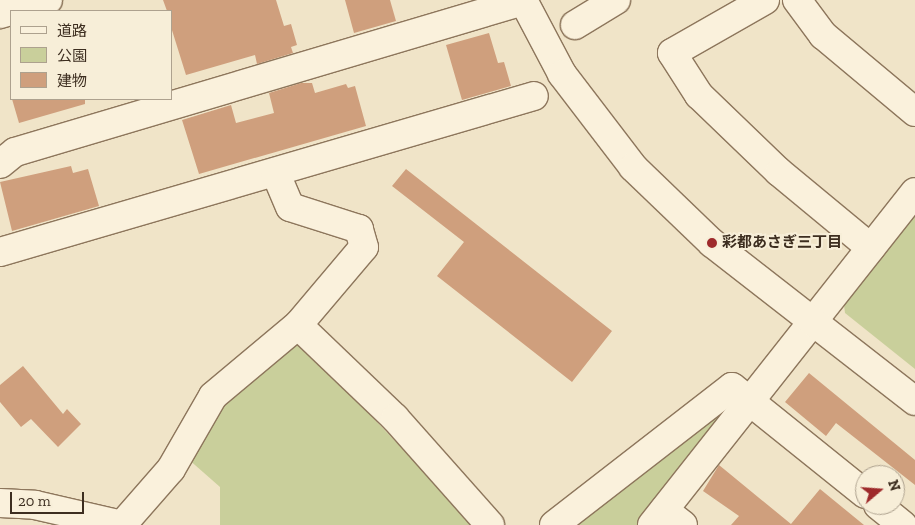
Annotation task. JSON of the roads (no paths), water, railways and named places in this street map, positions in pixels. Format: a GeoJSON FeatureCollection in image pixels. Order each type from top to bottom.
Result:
{"type":"FeatureCollection","features":[{"type":"Feature","properties":{"kind":"street"},"geometry":{"type":"LineString","coordinates":[[14,10],[48,0]]}},
{"type":"Feature","properties":{"kind":"street"},"geometry":{"type":"LineString","coordinates":[[575,25],[616,0]]}},
{"type":"Feature","properties":{"kind":"street"},"geometry":{"type":"LineString","coordinates":[[765,0],[672,53],[699,96],[779,172],[871,248]]}},
{"type":"Feature","properties":{"kind":"street"},"geometry":{"type":"LineString","coordinates":[[797,0],[823,35],[915,112]]}},
{"type":"Feature","properties":{"kind":"street"},"geometry":{"type":"LineString","coordinates":[[0,164],[15,152],[523,1],[562,74],[632,167],[712,243],[915,401]]}},
{"type":"Feature","properties":{"kind":"street"},"geometry":{"type":"LineString","coordinates":[[0,252],[534,96]]}},
{"type":"Feature","properties":{"kind":"street"},"geometry":{"type":"LineString","coordinates":[[0,503],[34,505],[122,525],[171,469],[213,396],[298,325],[364,247],[358,229],[290,208],[275,172]]}},
{"type":"Feature","properties":{"kind":"street"},"geometry":{"type":"LineString","coordinates":[[666,520],[749,402],[915,192]]}},
{"type":"Feature","properties":{"kind":"street"},"geometry":{"type":"LineString","coordinates":[[298,325],[395,418],[490,525]]}},
{"type":"Feature","properties":{"kind":"street"},"geometry":{"type":"LineString","coordinates":[[554,525],[732,387],[855,486]]}},
{"type":"Feature","properties":{"kind":"street"},"geometry":{"type":"LineString","coordinates":[[890,515],[903,525]]}},
{"type":"Feature","properties":{"kind":"place","name":"彩都あさぎ三丁目"},"geometry":{"type":"Point","coordinates":[712,243]}}]}
